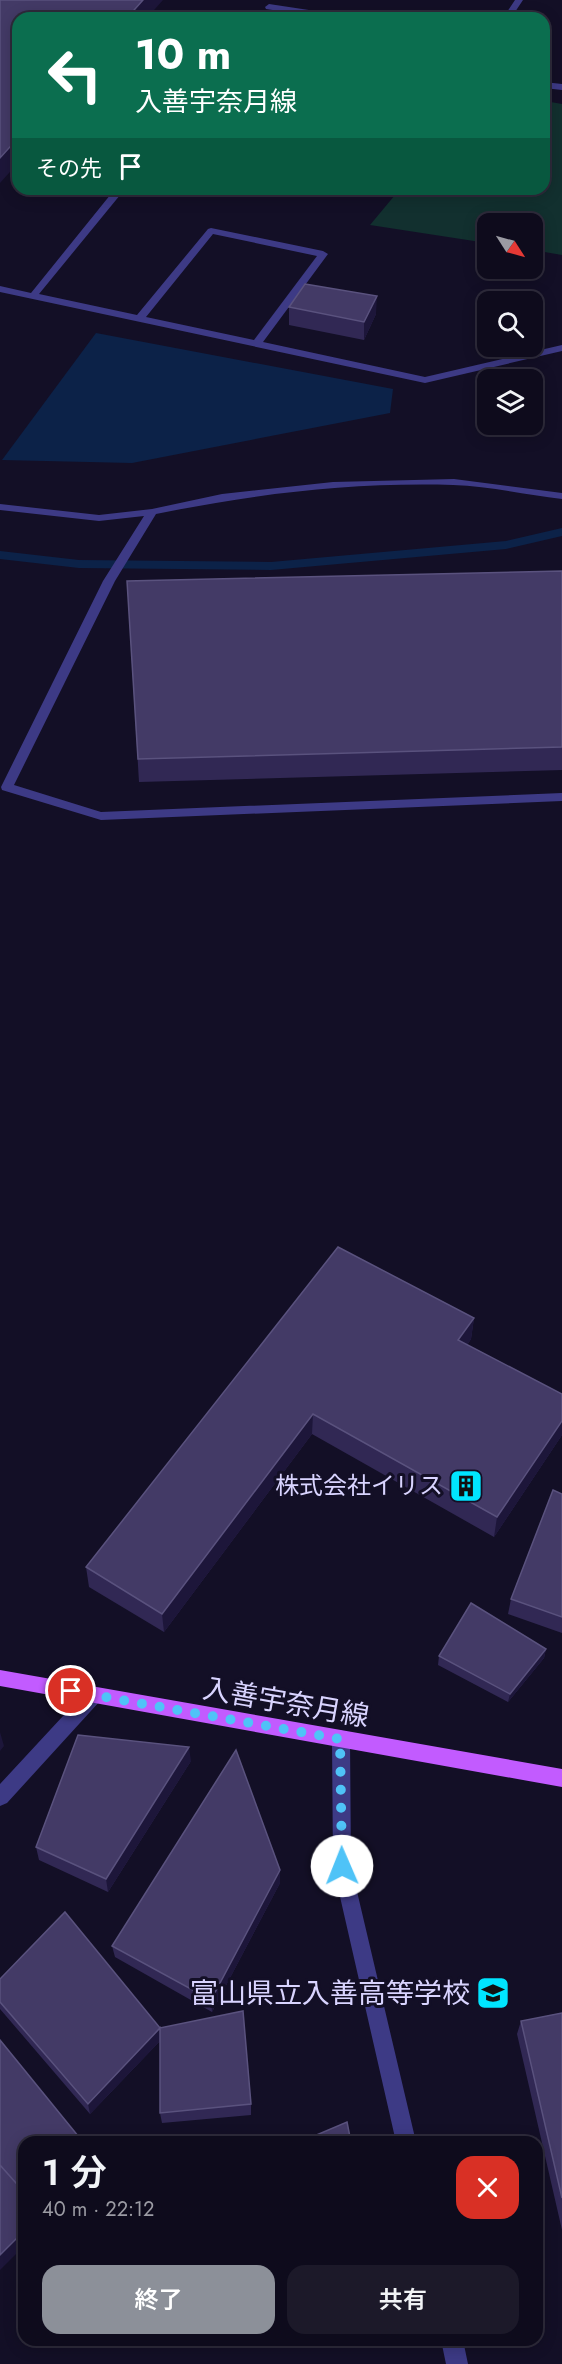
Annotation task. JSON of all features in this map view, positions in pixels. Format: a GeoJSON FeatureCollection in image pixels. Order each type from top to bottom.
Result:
{"type":"FeatureCollection","features":[{"type":"Feature","properties":{"kind":"main road","name":"入善宇奈月線"},"geometry":{"type":"LineString","coordinates":[[0,1678],[562,1778]]}},
{"type":"Feature","properties":{"kind":"street"},"geometry":{"type":"LineString","coordinates":[[270,6],[306,12]]}},
{"type":"Feature","properties":{"kind":"street"},"geometry":{"type":"LineString","coordinates":[[33,296],[115,195]]}},
{"type":"Feature","properties":{"kind":"street"},"geometry":{"type":"LineString","coordinates":[[140,318],[211,231],[323,254],[256,344]]}},
{"type":"Feature","properties":{"kind":"street"},"geometry":{"type":"LineString","coordinates":[[0,289],[425,380],[562,348]]}},
{"type":"Feature","properties":{"kind":"street"},"geometry":{"type":"LineString","coordinates":[[0,507],[99,518],[152,512],[222,497],[333,485],[454,483],[562,496]]}},
{"type":"Feature","properties":{"kind":"street"},"geometry":{"type":"LineString","coordinates":[[152,512],[109,582],[7,787],[101,816],[562,797]]}},
{"type":"Feature","properties":{"kind":"street"},"geometry":{"type":"LineString","coordinates":[[0,1797],[94,1695]]}},
{"type":"Feature","properties":{"kind":"street"},"geometry":{"type":"LineString","coordinates":[[340,1739],[342,1866],[405,2136]]}},
{"type":"Feature","properties":{"kind":"street"},"geometry":{"type":"LineString","coordinates":[[453,2346],[457,2364]]}},
{"type":"Feature","properties":{"kind":"green space"},"geometry":{"type":"Polygon","coordinates":[[[550,102],[562,104],[562,255],[543,252],[543,213],[477,213],[477,241],[370,225],[395,195],[550,195],[550,102]]]}},
{"type":"Feature","properties":{"kind":"water"},"geometry":{"type":"Polygon","coordinates":[[[96,333],[393,389],[390,413],[132,463],[2,460],[96,333]]]}},
{"type":"Feature","properties":{"kind":"building"},"geometry":{"type":"Polygon","coordinates":[[[0,0],[143,0],[132,12],[12,12],[12,145],[0,158],[0,0]]]}},
{"type":"Feature","properties":{"kind":"building"},"geometry":{"type":"Polygon","coordinates":[[[305,284],[377,296],[364,322],[289,307],[305,284]]]}},
{"type":"Feature","properties":{"kind":"building"},"geometry":{"type":"Polygon","coordinates":[[[562,571],[562,747],[138,759],[127,581],[562,571]]]}},
{"type":"Feature","properties":{"kind":"building","name":"株式会社イリス"},"geometry":{"type":"Polygon","coordinates":[[[338,1247],[474,1318],[458,1340],[562,1394],[562,1421],[497,1517],[313,1414],[162,1614],[86,1567],[338,1247]]]}},
{"type":"Feature","properties":{"kind":"building"},"geometry":{"type":"Polygon","coordinates":[[[553,1490],[562,1494],[562,1617],[511,1599],[553,1490]]]}},
{"type":"Feature","properties":{"kind":"building"},"geometry":{"type":"Polygon","coordinates":[[[471,1603],[546,1649],[510,1694],[439,1656],[471,1603]]]}},
{"type":"Feature","properties":{"kind":"building"},"geometry":{"type":"Polygon","coordinates":[[[78,1735],[189,1747],[106,1879],[36,1847],[78,1735]]]}},
{"type":"Feature","properties":{"kind":"building"},"geometry":{"type":"Polygon","coordinates":[[[236,1750],[280,1870],[211,2000],[112,1946],[236,1750]]]}},
{"type":"Feature","properties":{"kind":"building"},"geometry":{"type":"Polygon","coordinates":[[[65,1912],[160,2028],[88,2104],[0,2002],[0,1979],[65,1912]]]}},
{"type":"Feature","properties":{"kind":"building"},"geometry":{"type":"Polygon","coordinates":[[[243,2011],[251,2104],[160,2113],[160,2028],[243,2011]]]}},
{"type":"Feature","properties":{"kind":"building"},"geometry":{"type":"Polygon","coordinates":[[[562,2013],[562,2198],[521,2021],[562,2013]]]}},
{"type":"Feature","properties":{"kind":"building"},"geometry":{"type":"Polygon","coordinates":[[[0,2040],[78,2136],[18,2136],[18,2185],[0,2165],[0,2040]]]}},
{"type":"Feature","properties":{"kind":"building"},"geometry":{"type":"Polygon","coordinates":[[[347,2122],[350,2136],[314,2136],[347,2122]]]}},
{"type":"Feature","properties":{"kind":"building"},"geometry":{"type":"Polygon","coordinates":[[[0,2165],[18,2185],[18,2237],[0,2255],[0,2165]]]}},
{"type":"Feature","properties":{"kind":"waterway"},"geometry":{"type":"LineString","coordinates":[[0,555],[79,564],[271,566],[506,545],[562,532]]}},
{"type":"Feature","properties":{"kind":"place","name":"株式会社イリス"},"geometry":{"type":"Point","coordinates":[466,1486]}},
{"type":"Feature","properties":{"kind":"place","name":"富山県立入善高等学校"},"geometry":{"type":"Point","coordinates":[493,1993]}},
{"type":"Feature","properties":{"kind":"route"},"geometry":{"type":"LineString","coordinates":[[71,1691],[340,1739],[342,1866]]}}]}
